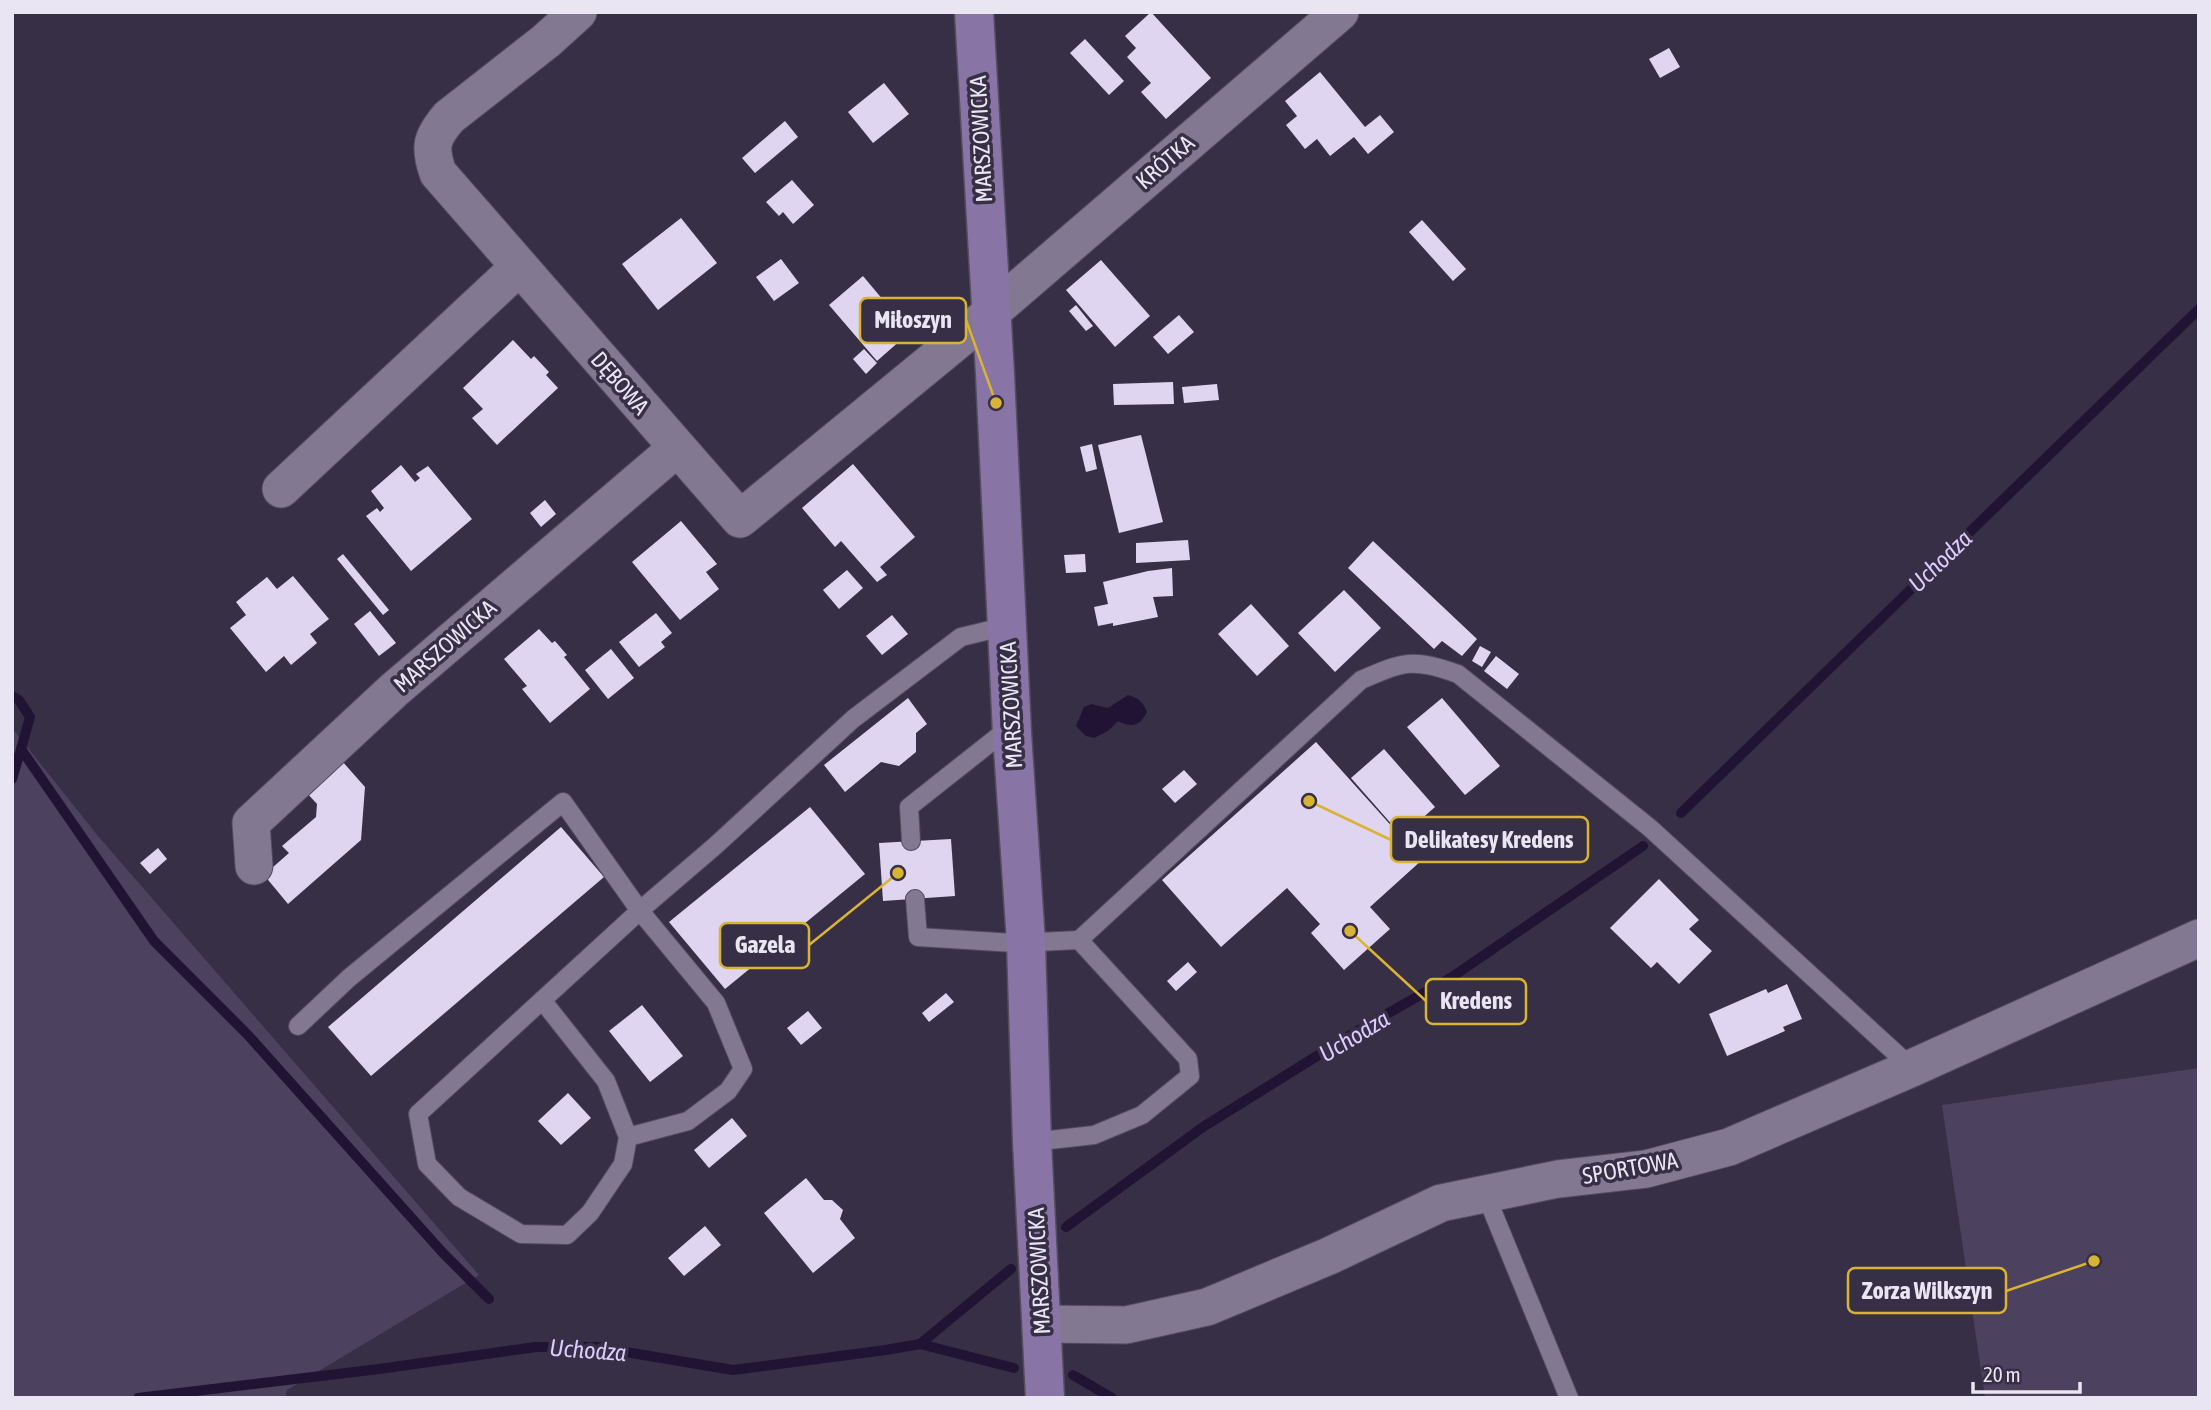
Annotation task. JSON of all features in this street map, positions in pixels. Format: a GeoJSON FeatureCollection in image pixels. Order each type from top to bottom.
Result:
{"type":"FeatureCollection","features":[{"type":"Feature","properties":{"kind":"street","name":"DĘBOWA"},"geometry":{"type":"LineString","coordinates":[[578,12],[546,41],[449,117],[437,131],[431,153],[438,173],[740,519],[991,313]]}},
{"type":"Feature","properties":{"kind":"street","name":"MARSZOWICKA"},"geometry":{"type":"LineString","coordinates":[[974,12],[1012,733],[1026,942],[1032,1142],[1045,1398]]}},
{"type":"Feature","properties":{"kind":"street","name":"KRÓTKA"},"geometry":{"type":"LineString","coordinates":[[991,313],[1340,12]]}},
{"type":"Feature","properties":{"kind":"street"},"geometry":{"type":"LineString","coordinates":[[281,489],[519,267]]}},
{"type":"Feature","properties":{"kind":"street","name":"MARSZOWICKA"},"geometry":{"type":"LineString","coordinates":[[254,866],[251,823],[394,690],[677,447]]}},
{"type":"Feature","properties":{"kind":"street","name":"SPORTOWA"},"geometry":{"type":"LineString","coordinates":[[1043,1324],[1126,1325],[1207,1307],[1329,1256],[1441,1203],[1558,1179],[1646,1169],[1729,1147],[1912,1068],[2199,938]]}},
{"type":"Feature","properties":{"kind":"lane"},"geometry":{"type":"LineString","coordinates":[[542,1000],[606,1081],[628,1137],[623,1164],[590,1213],[567,1235],[521,1234],[459,1196],[426,1164],[418,1114],[542,1000],[640,911],[715,846],[853,719],[961,637],[1007,626]]}},
{"type":"Feature","properties":{"kind":"lane"},"geometry":{"type":"LineString","coordinates":[[915,899],[918,937],[1026,942],[1079,940],[1361,680],[1401,663],[1430,664],[1458,674],[1650,828],[1912,1068]]}},
{"type":"Feature","properties":{"kind":"lane"},"geometry":{"type":"LineString","coordinates":[[911,841],[909,807],[1000,735],[1012,733]]}},
{"type":"Feature","properties":{"kind":"lane"},"geometry":{"type":"LineString","coordinates":[[298,1026],[349,978],[563,802],[640,911],[716,1003],[743,1069],[728,1091],[688,1121],[628,1137]]}},
{"type":"Feature","properties":{"kind":"lane"},"geometry":{"type":"LineString","coordinates":[[1032,1142],[1094,1135],[1142,1115],[1191,1076],[1188,1059],[1079,940]]}},
{"type":"Feature","properties":{"kind":"lane"},"geometry":{"type":"LineString","coordinates":[[1485,1193],[1569,1398]]}},
{"type":"Feature","properties":{"kind":"shaded area"},"geometry":{"type":"Polygon","coordinates":[[[1128,695],[1140,701],[1147,712],[1138,723],[1127,725],[1118,721],[1108,731],[1094,738],[1086,736],[1076,726],[1084,707],[1091,704],[1108,708],[1128,695]]]}},
{"type":"Feature","properties":{"kind":"shaded area"},"geometry":{"type":"Polygon","coordinates":[[[12,728],[98,836],[479,1275],[287,1390],[285,1398],[12,1398],[12,728]]]}},
{"type":"Feature","properties":{"kind":"shaded area"},"geometry":{"type":"Polygon","coordinates":[[[2199,1068],[2199,1398],[1985,1398],[1942,1105],[2199,1068]]]}},
{"type":"Feature","properties":{"kind":"building"},"geometry":{"type":"Polygon","coordinates":[[[1151,12],[1211,78],[1166,119],[1141,92],[1151,83],[1127,57],[1136,48],[1125,36],[1151,12]]]}},
{"type":"Feature","properties":{"kind":"building"},"geometry":{"type":"Polygon","coordinates":[[[1085,39],[1124,81],[1109,95],[1070,53],[1085,39]]]}},
{"type":"Feature","properties":{"kind":"building"},"geometry":{"type":"Polygon","coordinates":[[[1669,48],[1680,67],[1660,78],[1649,59],[1669,48]]]}},
{"type":"Feature","properties":{"kind":"building"},"geometry":{"type":"Polygon","coordinates":[[[1320,72],[1365,127],[1380,115],[1394,132],[1368,154],[1354,137],[1330,156],[1317,139],[1305,149],[1286,125],[1297,116],[1285,101],[1320,72]]]}},
{"type":"Feature","properties":{"kind":"building"},"geometry":{"type":"Polygon","coordinates":[[[884,83],[909,114],[873,143],[848,112],[884,83]]]}},
{"type":"Feature","properties":{"kind":"building"},"geometry":{"type":"Polygon","coordinates":[[[785,121],[798,137],[755,173],[742,158],[785,121]]]}},
{"type":"Feature","properties":{"kind":"building"},"geometry":{"type":"Polygon","coordinates":[[[792,180],[814,205],[793,224],[783,212],[779,216],[766,202],[792,180]]]}},
{"type":"Feature","properties":{"kind":"building"},"geometry":{"type":"Polygon","coordinates":[[[681,218],[717,263],[658,310],[622,264],[681,218]]]}},
{"type":"Feature","properties":{"kind":"building"},"geometry":{"type":"Polygon","coordinates":[[[1422,220],[1466,269],[1453,281],[1409,232],[1422,220]]]}},
{"type":"Feature","properties":{"kind":"building"},"geometry":{"type":"Polygon","coordinates":[[[781,259],[799,283],[774,301],[756,277],[781,259]]]}},
{"type":"Feature","properties":{"kind":"building"},"geometry":{"type":"Polygon","coordinates":[[[1101,260],[1150,316],[1115,347],[1066,290],[1101,260]]]}},
{"type":"Feature","properties":{"kind":"building"},"geometry":{"type":"Polygon","coordinates":[[[863,276],[910,332],[877,361],[829,305],[863,276]]]}},
{"type":"Feature","properties":{"kind":"building"},"geometry":{"type":"Polygon","coordinates":[[[1076,305],[1093,326],[1086,331],[1069,311],[1076,305]]]}},
{"type":"Feature","properties":{"kind":"building"},"geometry":{"type":"Polygon","coordinates":[[[1179,315],[1194,332],[1168,354],[1153,337],[1179,315]]]}},
{"type":"Feature","properties":{"kind":"building"},"geometry":{"type":"Polygon","coordinates":[[[513,340],[531,359],[534,356],[549,372],[546,375],[558,388],[497,445],[472,418],[483,409],[463,388],[513,340]]]}},
{"type":"Feature","properties":{"kind":"building"},"geometry":{"type":"Polygon","coordinates":[[[864,349],[877,363],[866,374],[853,359],[864,349]]]}},
{"type":"Feature","properties":{"kind":"building"},"geometry":{"type":"Polygon","coordinates":[[[1173,382],[1174,404],[1114,405],[1113,384],[1173,382]]]}},
{"type":"Feature","properties":{"kind":"building"},"geometry":{"type":"Polygon","coordinates":[[[1217,384],[1219,400],[1184,403],[1182,387],[1217,384]]]}},
{"type":"Feature","properties":{"kind":"building"},"geometry":{"type":"Polygon","coordinates":[[[1141,435],[1163,522],[1119,533],[1098,445],[1141,435]]]}},
{"type":"Feature","properties":{"kind":"building"},"geometry":{"type":"Polygon","coordinates":[[[1092,444],[1097,469],[1086,472],[1080,447],[1092,444]]]}},
{"type":"Feature","properties":{"kind":"building"},"geometry":{"type":"Polygon","coordinates":[[[853,464],[915,537],[880,567],[887,575],[877,582],[841,541],[835,547],[802,508],[853,464]]]}},
{"type":"Feature","properties":{"kind":"building"},"geometry":{"type":"Polygon","coordinates":[[[401,465],[415,482],[420,478],[416,474],[428,466],[472,519],[411,571],[366,516],[377,508],[380,512],[384,508],[371,491],[401,465]]]}},
{"type":"Feature","properties":{"kind":"building"},"geometry":{"type":"Polygon","coordinates":[[[545,500],[556,514],[541,527],[530,513],[545,500]]]}},
{"type":"Feature","properties":{"kind":"building"},"geometry":{"type":"Polygon","coordinates":[[[681,521],[717,564],[706,572],[719,589],[680,620],[632,562],[681,521]]]}},
{"type":"Feature","properties":{"kind":"building"},"geometry":{"type":"Polygon","coordinates":[[[1188,540],[1190,560],[1136,563],[1136,543],[1188,540]]]}},
{"type":"Feature","properties":{"kind":"building"},"geometry":{"type":"Polygon","coordinates":[[[1373,541],[1477,639],[1462,656],[1442,641],[1434,649],[1348,568],[1373,541]]]}},
{"type":"Feature","properties":{"kind":"building"},"geometry":{"type":"Polygon","coordinates":[[[343,554],[389,610],[383,615],[337,559],[343,554]]]}},
{"type":"Feature","properties":{"kind":"building"},"geometry":{"type":"Polygon","coordinates":[[[1085,554],[1086,572],[1066,573],[1064,555],[1085,554]]]}},
{"type":"Feature","properties":{"kind":"building"},"geometry":{"type":"Polygon","coordinates":[[[1172,568],[1173,596],[1153,597],[1158,617],[1113,626],[1113,623],[1098,626],[1094,607],[1108,604],[1103,582],[1172,568]]]}},
{"type":"Feature","properties":{"kind":"building"},"geometry":{"type":"Polygon","coordinates":[[[847,570],[863,588],[839,609],[823,590],[847,570]]]}},
{"type":"Feature","properties":{"kind":"building"},"geometry":{"type":"Polygon","coordinates":[[[293,576],[329,619],[310,634],[317,643],[291,665],[284,656],[266,672],[230,628],[246,615],[236,602],[267,577],[277,589],[293,576]]]}},
{"type":"Feature","properties":{"kind":"building"},"geometry":{"type":"Polygon","coordinates":[[[1344,590],[1381,628],[1335,672],[1298,633],[1344,590]]]}},
{"type":"Feature","properties":{"kind":"building"},"geometry":{"type":"Polygon","coordinates":[[[1251,604],[1289,646],[1257,676],[1218,634],[1251,604]]]}},
{"type":"Feature","properties":{"kind":"building"},"geometry":{"type":"Polygon","coordinates":[[[370,611],[396,643],[379,656],[354,624],[370,611]]]}},
{"type":"Feature","properties":{"kind":"building"},"geometry":{"type":"Polygon","coordinates":[[[656,613],[672,633],[661,642],[665,647],[639,667],[619,642],[656,613]]]}},
{"type":"Feature","properties":{"kind":"building"},"geometry":{"type":"Polygon","coordinates":[[[892,615],[908,634],[882,655],[866,636],[892,615]]]}},
{"type":"Feature","properties":{"kind":"building"},"geometry":{"type":"Polygon","coordinates":[[[539,629],[567,655],[564,657],[590,689],[550,723],[522,689],[527,686],[504,659],[539,629]]]}},
{"type":"Feature","properties":{"kind":"building"},"geometry":{"type":"Polygon","coordinates":[[[1480,646],[1491,652],[1482,667],[1472,661],[1480,646]]]}},
{"type":"Feature","properties":{"kind":"building"},"geometry":{"type":"Polygon","coordinates":[[[611,649],[634,678],[608,699],[585,670],[611,649]]]}},
{"type":"Feature","properties":{"kind":"building"},"geometry":{"type":"Polygon","coordinates":[[[1496,656],[1519,674],[1507,689],[1484,671],[1496,656]]]}},
{"type":"Feature","properties":{"kind":"building"},"geometry":{"type":"Polygon","coordinates":[[[908,698],[927,724],[916,733],[916,752],[899,766],[881,762],[845,792],[824,765],[908,698]]]}},
{"type":"Feature","properties":{"kind":"building"},"geometry":{"type":"Polygon","coordinates":[[[1442,698],[1500,766],[1465,795],[1407,727],[1442,698]]]}},
{"type":"Feature","properties":{"kind":"building"},"geometry":{"type":"Polygon","coordinates":[[[1316,742],[1422,860],[1370,907],[1390,929],[1344,970],[1311,933],[1320,924],[1287,888],[1221,947],[1162,880],[1316,742]]]}},
{"type":"Feature","properties":{"kind":"building"},"geometry":{"type":"Polygon","coordinates":[[[1384,749],[1435,807],[1402,836],[1351,778],[1384,749]]]}},
{"type":"Feature","properties":{"kind":"building"},"geometry":{"type":"Polygon","coordinates":[[[342,761],[365,787],[361,840],[288,904],[264,875],[289,853],[282,846],[316,817],[317,804],[306,792],[342,761]]]}},
{"type":"Feature","properties":{"kind":"building"},"geometry":{"type":"Polygon","coordinates":[[[1184,770],[1197,784],[1175,803],[1162,789],[1184,770]]]}},
{"type":"Feature","properties":{"kind":"building"},"geometry":{"type":"Polygon","coordinates":[[[810,807],[865,874],[725,989],[669,922],[810,807]]]}},
{"type":"Feature","properties":{"kind":"building"},"geometry":{"type":"Polygon","coordinates":[[[561,827],[604,877],[371,1076],[328,1027],[561,827]]]}},
{"type":"Feature","properties":{"kind":"building"},"geometry":{"type":"Polygon","coordinates":[[[951,839],[955,896],[883,901],[879,843],[951,839]]]}},
{"type":"Feature","properties":{"kind":"building"},"geometry":{"type":"Polygon","coordinates":[[[158,848],[167,859],[150,874],[140,863],[158,848]]]}},
{"type":"Feature","properties":{"kind":"building"},"geometry":{"type":"Polygon","coordinates":[[[1659,879],[1699,920],[1689,929],[1712,951],[1679,984],[1657,962],[1651,968],[1610,928],[1659,879]]]}},
{"type":"Feature","properties":{"kind":"building"},"geometry":{"type":"Polygon","coordinates":[[[1188,962],[1197,972],[1176,991],[1167,981],[1188,962]]]}},
{"type":"Feature","properties":{"kind":"building"},"geometry":{"type":"Polygon","coordinates":[[[1787,984],[1802,1019],[1783,1027],[1785,1031],[1727,1056],[1709,1014],[1766,989],[1768,993],[1787,984]]]}},
{"type":"Feature","properties":{"kind":"building"},"geometry":{"type":"Polygon","coordinates":[[[946,993],[954,1002],[929,1022],[922,1013],[946,993]]]}},
{"type":"Feature","properties":{"kind":"building"},"geometry":{"type":"Polygon","coordinates":[[[642,1005],[683,1056],[650,1082],[609,1031],[642,1005]]]}},
{"type":"Feature","properties":{"kind":"building"},"geometry":{"type":"Polygon","coordinates":[[[808,1011],[822,1028],[801,1045],[787,1028],[808,1011]]]}},
{"type":"Feature","properties":{"kind":"building"},"geometry":{"type":"Polygon","coordinates":[[[568,1093],[591,1118],[561,1145],[538,1121],[568,1093]]]}},
{"type":"Feature","properties":{"kind":"building"},"geometry":{"type":"Polygon","coordinates":[[[732,1118],[747,1136],[709,1168],[694,1150],[732,1118]]]}},
{"type":"Feature","properties":{"kind":"building"},"geometry":{"type":"Polygon","coordinates":[[[806,1178],[824,1200],[832,1200],[843,1210],[840,1219],[855,1238],[813,1273],[764,1213],[806,1178]]]}},
{"type":"Feature","properties":{"kind":"building"},"geometry":{"type":"Polygon","coordinates":[[[705,1226],[721,1245],[684,1276],[668,1258],[705,1226]]]}},
{"type":"Feature","properties":{"kind":"waterway","name":"Uchodza"},"geometry":{"type":"LineString","coordinates":[[1681,813],[2199,309]]}},
{"type":"Feature","properties":{"kind":"waterway"},"geometry":{"type":"LineString","coordinates":[[12,696],[19,700],[30,717],[21,749],[154,941],[247,1034],[443,1253],[489,1299]]}},
{"type":"Feature","properties":{"kind":"waterway"},"geometry":{"type":"LineString","coordinates":[[12,779],[21,749]]}},
{"type":"Feature","properties":{"kind":"waterway","name":"Uchodza"},"geometry":{"type":"LineString","coordinates":[[1066,1227],[1203,1127],[1357,1031],[1452,977],[1643,846]]}},
{"type":"Feature","properties":{"kind":"waterway","name":"Uchodza"},"geometry":{"type":"LineString","coordinates":[[138,1398],[536,1347],[596,1347],[733,1370],[886,1350],[920,1344],[1011,1269]]}},
{"type":"Feature","properties":{"kind":"waterway"},"geometry":{"type":"LineString","coordinates":[[920,1344],[1014,1368]]}},
{"type":"Feature","properties":{"kind":"waterway"},"geometry":{"type":"LineString","coordinates":[[1073,1375],[1112,1398]]}},
{"type":"Feature","properties":{"kind":"place","name":"Miłoszyn"},"geometry":{"type":"Point","coordinates":[996,403]}},
{"type":"Feature","properties":{"kind":"place","name":"Delikatesy Kredens"},"geometry":{"type":"Point","coordinates":[1309,801]}},
{"type":"Feature","properties":{"kind":"place","name":"Gazela"},"geometry":{"type":"Point","coordinates":[898,873]}},
{"type":"Feature","properties":{"kind":"place","name":"Kredens"},"geometry":{"type":"Point","coordinates":[1350,931]}},
{"type":"Feature","properties":{"kind":"place","name":"Zorza Wilkszyn"},"geometry":{"type":"Point","coordinates":[2094,1261]}}]}
